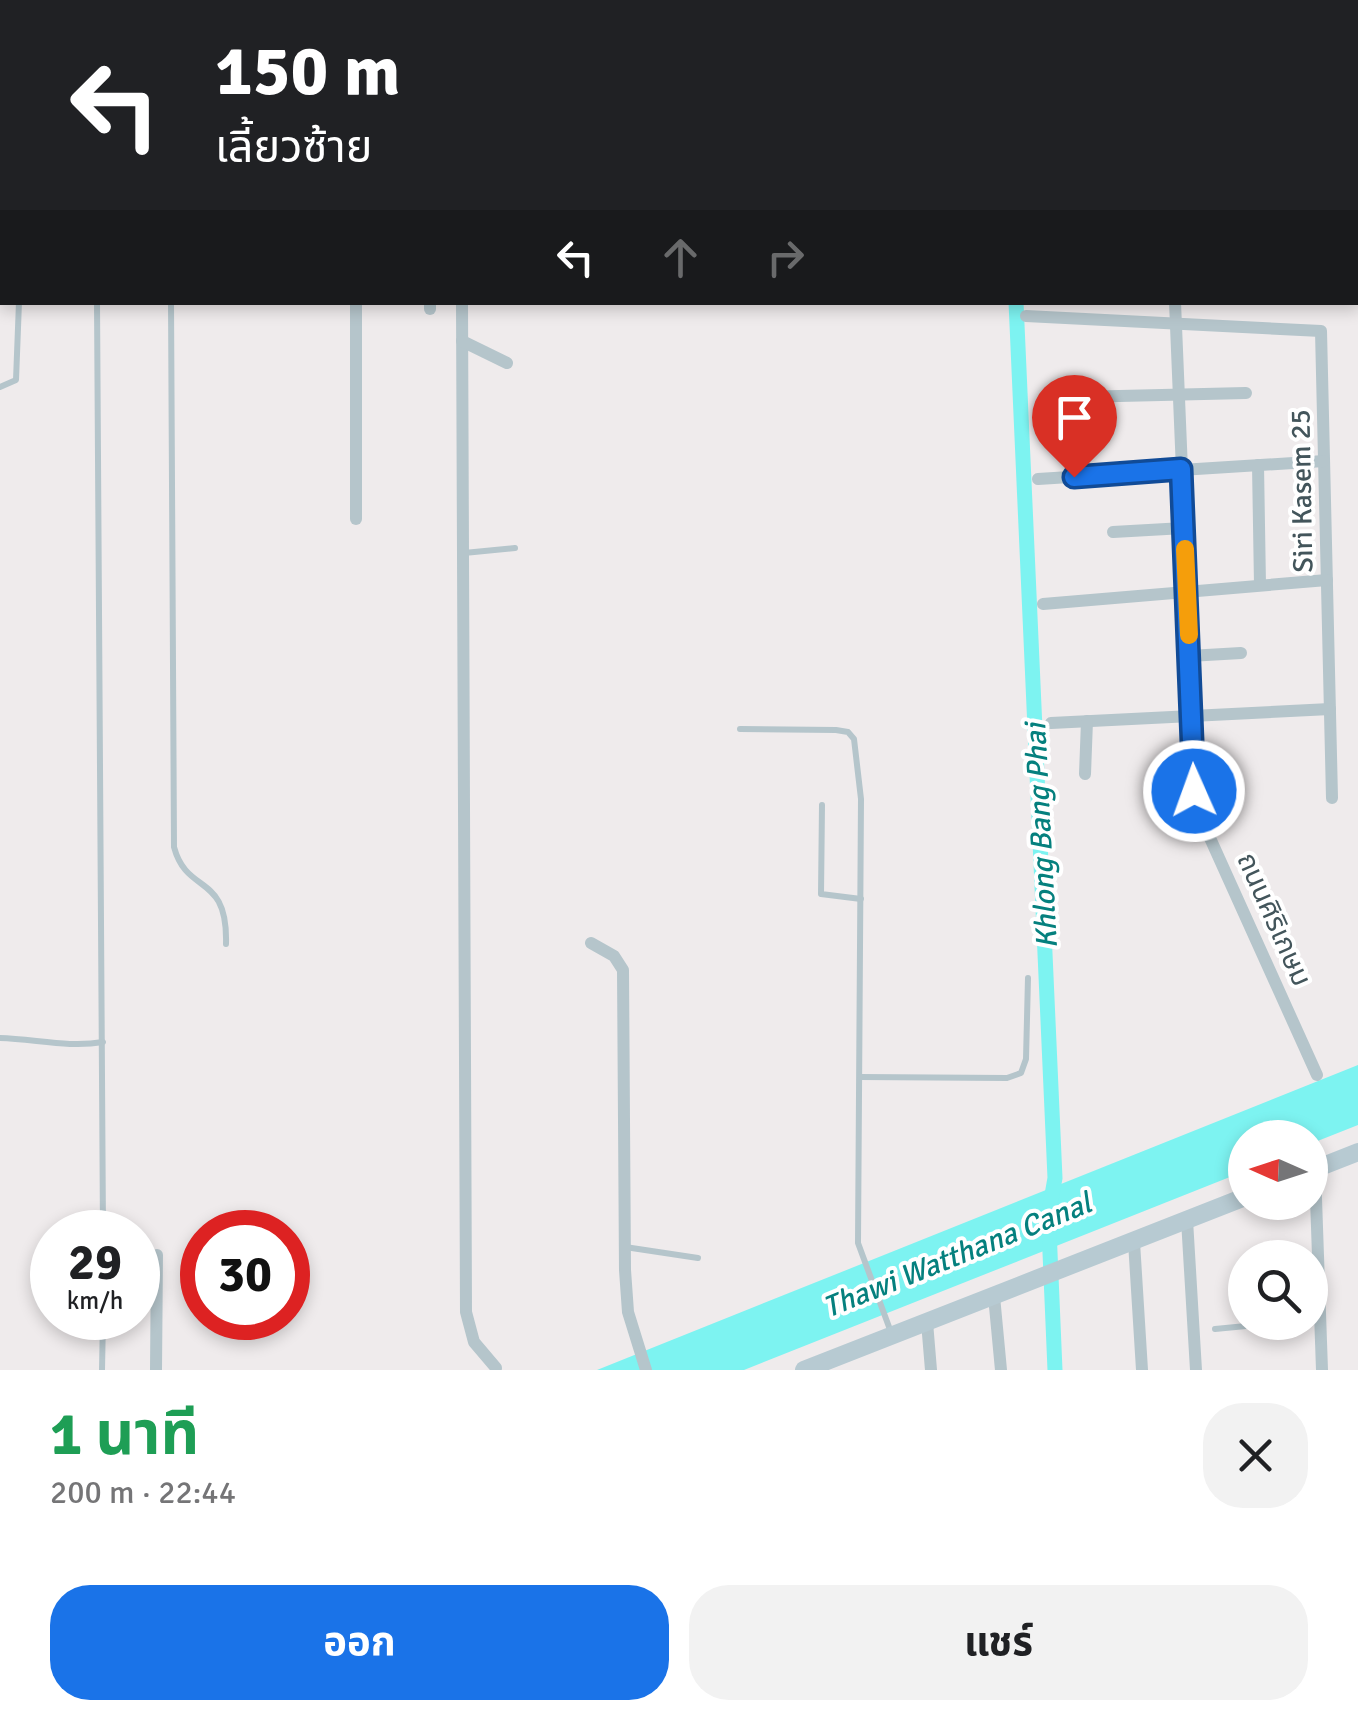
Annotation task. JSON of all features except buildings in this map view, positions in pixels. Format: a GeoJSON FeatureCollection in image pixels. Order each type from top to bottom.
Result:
{"type":"FeatureCollection","features":[{"type":"Feature","properties":{"kind":"main road"},"geometry":{"type":"LineString","coordinates":[[1328,1164],[1358,1152]]}},
{"type":"Feature","properties":{"kind":"main road"},"geometry":{"type":"LineString","coordinates":[[804,1370],[846,1362],[892,1336],[1228,1204]]}},
{"type":"Feature","properties":{"kind":"street"},"geometry":{"type":"LineString","coordinates":[[356,305],[356,519]]}},
{"type":"Feature","properties":{"kind":"street"},"geometry":{"type":"LineString","coordinates":[[462,305],[466,1312],[474,1342],[496,1368]]}},
{"type":"Feature","properties":{"kind":"street","name":"ถนนศิริเกษม"},"geometry":{"type":"LineString","coordinates":[[1175,305],[1196,807],[1317,1075]]}},
{"type":"Feature","properties":{"kind":"street"},"geometry":{"type":"LineString","coordinates":[[1026,316],[1175,322]]}},
{"type":"Feature","properties":{"kind":"street","name":"Siri Kasem 25"},"geometry":{"type":"LineString","coordinates":[[1175,322],[1321,331],[1332,798]]}},
{"type":"Feature","properties":{"kind":"street"},"geometry":{"type":"LineString","coordinates":[[462,341],[506,363]]}},
{"type":"Feature","properties":{"kind":"street"},"geometry":{"type":"LineString","coordinates":[[1078,397],[1246,393]]}},
{"type":"Feature","properties":{"kind":"street"},"geometry":{"type":"LineString","coordinates":[[1038,480],[1324,461]]}},
{"type":"Feature","properties":{"kind":"street"},"geometry":{"type":"LineString","coordinates":[[1258,464],[1260,585]]}},
{"type":"Feature","properties":{"kind":"street"},"geometry":{"type":"LineString","coordinates":[[1113,532],[1184,528]]}},
{"type":"Feature","properties":{"kind":"street"},"geometry":{"type":"LineString","coordinates":[[1042,604],[1327,580]]}},
{"type":"Feature","properties":{"kind":"street"},"geometry":{"type":"LineString","coordinates":[[1189,656],[1241,653]]}},
{"type":"Feature","properties":{"kind":"street"},"geometry":{"type":"LineString","coordinates":[[1051,723],[1330,709]]}},
{"type":"Feature","properties":{"kind":"street"},"geometry":{"type":"LineString","coordinates":[[1085,774],[1087,721]]}},
{"type":"Feature","properties":{"kind":"street"},"geometry":{"type":"LineString","coordinates":[[591,942],[614,956],[623,970],[624,1248],[631,1327],[646,1370]]}},
{"type":"Feature","properties":{"kind":"street"},"geometry":{"type":"LineString","coordinates":[[1187,1220],[1196,1370]]}},
{"type":"Feature","properties":{"kind":"street"},"geometry":{"type":"LineString","coordinates":[[1134,1242],[1142,1370]]}},
{"type":"Feature","properties":{"kind":"street"},"geometry":{"type":"LineString","coordinates":[[994,1296],[1001,1370]]}},
{"type":"Feature","properties":{"kind":"street"},"geometry":{"type":"LineString","coordinates":[[927,1322],[930,1370]]}},
{"type":"Feature","properties":{"kind":"street"},"geometry":{"type":"LineString","coordinates":[[156,1370],[157,1340]]}},
{"type":"Feature","properties":{"kind":"street"},"geometry":{"type":"LineString","coordinates":[[1318,1340],[1322,1370]]}},
{"type":"Feature","properties":{"kind":"lane"},"geometry":{"type":"LineString","coordinates":[[0,387],[16,380],[20,305]]}},
{"type":"Feature","properties":{"kind":"lane"},"geometry":{"type":"LineString","coordinates":[[97,305],[103,1210]]}},
{"type":"Feature","properties":{"kind":"lane"},"geometry":{"type":"LineString","coordinates":[[171,305],[174,847],[191,874],[222,904],[227,914],[226,944]]}},
{"type":"Feature","properties":{"kind":"lane"},"geometry":{"type":"LineString","coordinates":[[462,553],[516,548]]}},
{"type":"Feature","properties":{"kind":"lane"},"geometry":{"type":"LineString","coordinates":[[740,729],[852,734],[861,800],[858,1243],[892,1336]]}},
{"type":"Feature","properties":{"kind":"lane"},"geometry":{"type":"LineString","coordinates":[[822,805],[821,894],[861,899]]}},
{"type":"Feature","properties":{"kind":"lane"},"geometry":{"type":"LineString","coordinates":[[860,1077],[1007,1078],[1020,1073],[1026,1059],[1028,978]]}},
{"type":"Feature","properties":{"kind":"lane"},"geometry":{"type":"LineString","coordinates":[[0,1038],[49,1039],[81,1046],[103,1042]]}},
{"type":"Feature","properties":{"kind":"lane"},"geometry":{"type":"LineString","coordinates":[[624,1248],[698,1258]]}},
{"type":"Feature","properties":{"kind":"lane"},"geometry":{"type":"LineString","coordinates":[[1215,1329],[1228,1328]]}},
{"type":"Feature","properties":{"kind":"lane"},"geometry":{"type":"LineString","coordinates":[[102,1340],[102,1370]]}},
{"type":"Feature","properties":{"kind":"water","name":"Thawi Watthana Canal"},"geometry":{"type":"Polygon","coordinates":[[[1358,1065],[1358,1125],[1328,1137],[1328,1120],[1228,1120],[1228,1178],[744,1370],[597,1370],[1358,1065]]]}},
{"type":"Feature","properties":{"kind":"waterway","name":"Khlong Bang Phai"},"geometry":{"type":"LineString","coordinates":[[1016,305],[1055,1178],[1050,1206]]}},
{"type":"Feature","properties":{"kind":"waterway","name":"Khlong Bang Phai"},"geometry":{"type":"LineString","coordinates":[[1049,1229],[1055,1370]]}},
{"type":"Feature","properties":{"kind":"slow traffic"},"geometry":{"type":"LineString","coordinates":[[1185,549],[1189,635]]}},
{"type":"Feature","properties":{"kind":"route"},"geometry":{"type":"LineString","coordinates":[[1074,477],[1181,469],[1194,791]]}}]}
